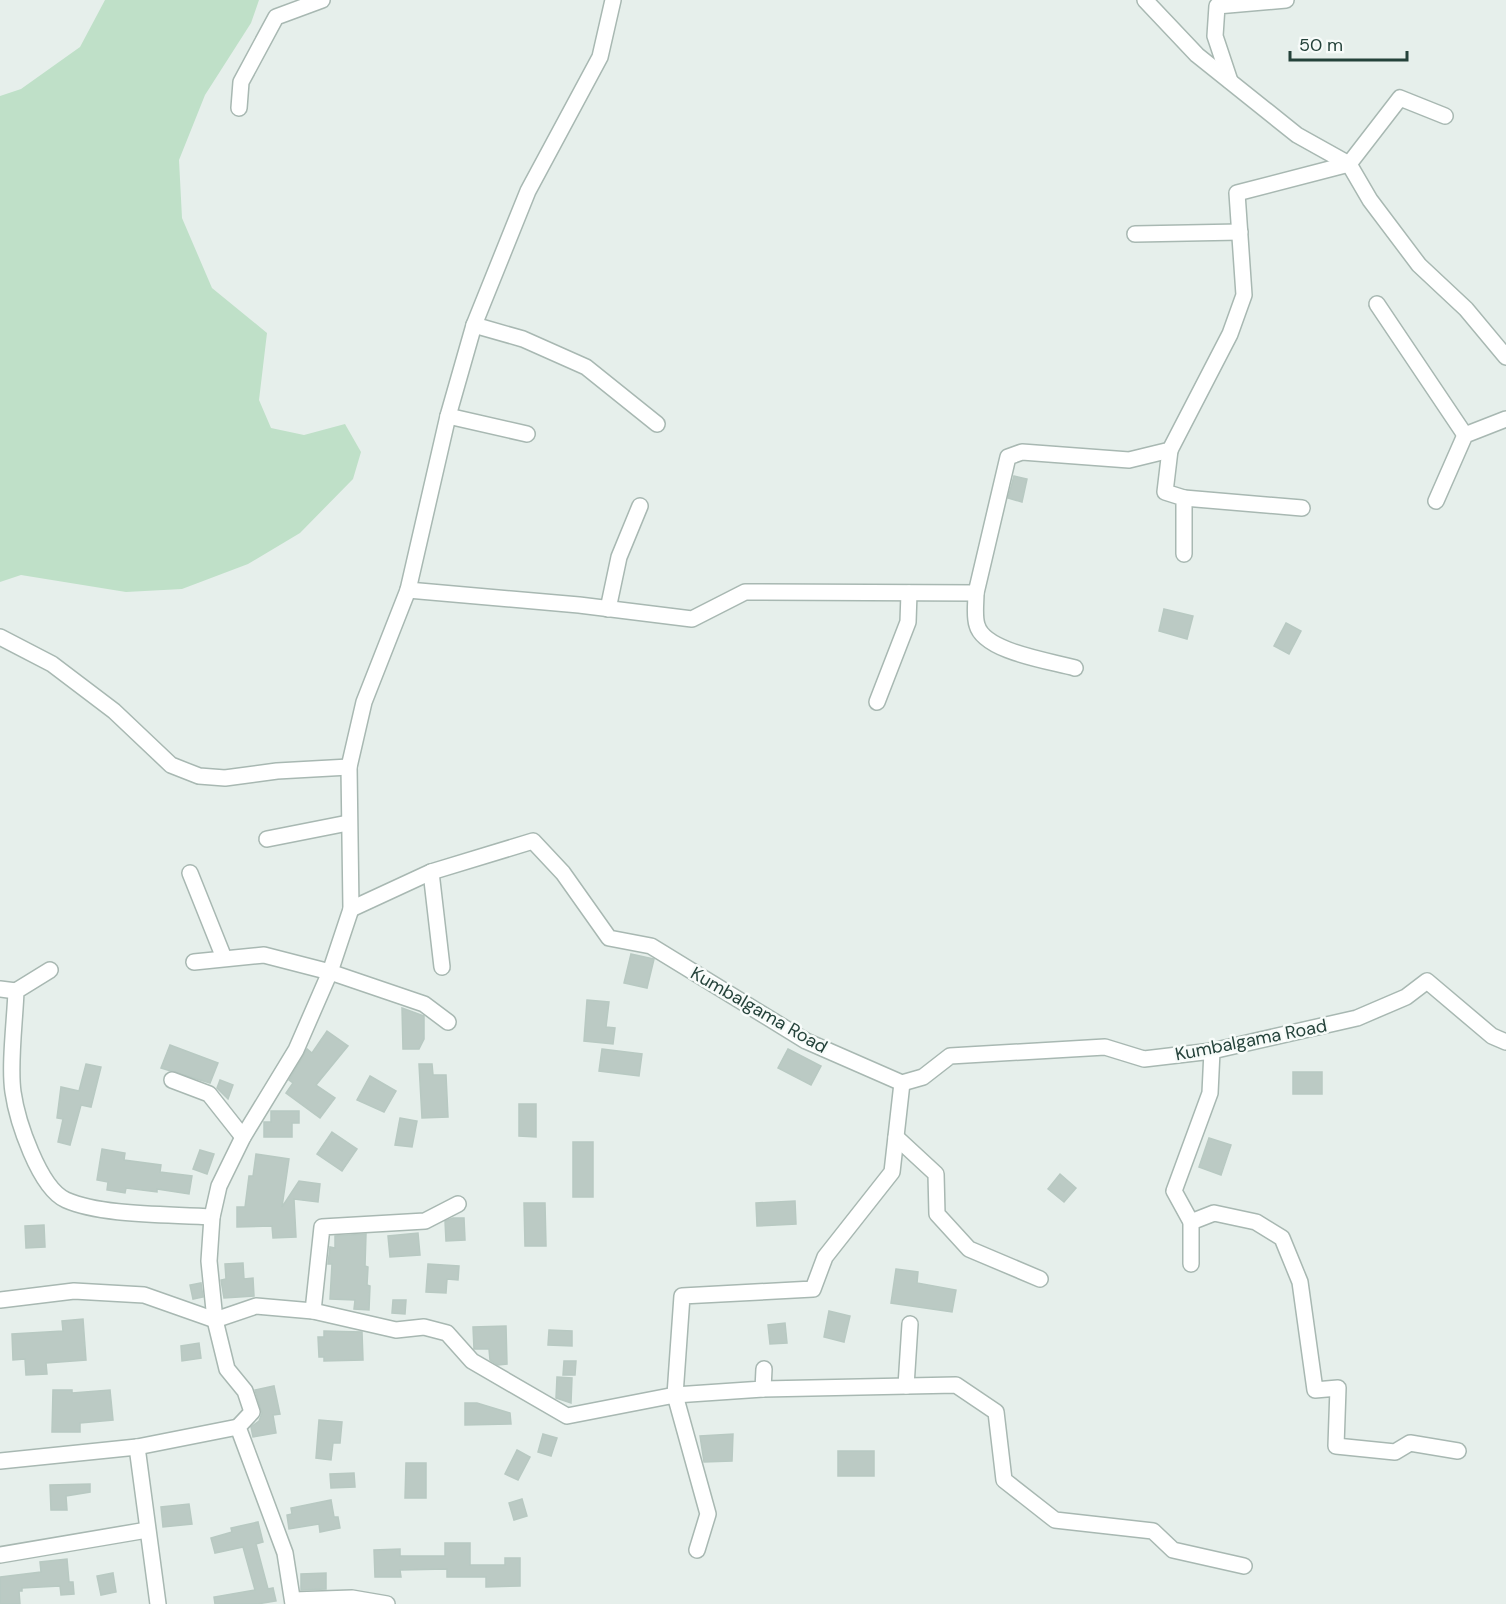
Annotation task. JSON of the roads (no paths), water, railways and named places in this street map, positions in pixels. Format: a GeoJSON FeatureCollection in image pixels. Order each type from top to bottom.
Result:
{"type":"FeatureCollection","features":[{"type":"Feature","properties":{"kind":"street"},"geometry":{"type":"LineString","coordinates":[[239,108],[241,82],[276,17],[322,0]]}},
{"type":"Feature","properties":{"kind":"street"},"geometry":{"type":"LineString","coordinates":[[0,1461],[138,1447],[238,1426],[252,1413],[245,1391],[227,1369],[215,1320],[209,1261],[212,1217],[219,1186],[243,1137],[296,1050],[330,972],[351,909],[349,767],[364,702],[408,591],[448,416],[474,325],[528,191],[600,57],[613,0]]}},
{"type":"Feature","properties":{"kind":"street"},"geometry":{"type":"LineString","coordinates":[[1145,0],[1197,55],[1297,135],[1349,164],[1370,200],[1419,265],[1466,309],[1506,357]]}},
{"type":"Feature","properties":{"kind":"street"},"geometry":{"type":"LineString","coordinates":[[1230,81],[1215,36],[1217,6],[1286,0]]}},
{"type":"Feature","properties":{"kind":"street"},"geometry":{"type":"LineString","coordinates":[[1302,508],[1184,498],[1165,492],[1170,450],[1230,334],[1244,295],[1237,193],[1349,164],[1400,98],[1445,116]]}},
{"type":"Feature","properties":{"kind":"street"},"geometry":{"type":"LineString","coordinates":[[1135,234],[1240,232]]}},
{"type":"Feature","properties":{"kind":"street"},"geometry":{"type":"LineString","coordinates":[[1377,304],[1465,435]]}},
{"type":"Feature","properties":{"kind":"street"},"geometry":{"type":"LineString","coordinates":[[474,325],[522,339],[586,367],[657,424]]}},
{"type":"Feature","properties":{"kind":"street"},"geometry":{"type":"LineString","coordinates":[[448,416],[527,434]]}},
{"type":"Feature","properties":{"kind":"street"},"geometry":{"type":"LineString","coordinates":[[1436,501],[1465,435],[1506,419]]}},
{"type":"Feature","properties":{"kind":"street"},"geometry":{"type":"LineString","coordinates":[[1076,668],[1004,649],[984,640],[977,625],[976,593],[1008,457],[1022,452],[1129,460],[1170,450]]}},
{"type":"Feature","properties":{"kind":"street"},"geometry":{"type":"LineString","coordinates":[[1184,498],[1184,554]]}},
{"type":"Feature","properties":{"kind":"street"},"geometry":{"type":"LineString","coordinates":[[608,609],[619,557],[640,506]]}},
{"type":"Feature","properties":{"kind":"street"},"geometry":{"type":"LineString","coordinates":[[408,591],[692,619],[745,592],[976,593]]}},
{"type":"Feature","properties":{"kind":"street"},"geometry":{"type":"LineString","coordinates":[[877,702],[908,622],[909,593]]}},
{"type":"Feature","properties":{"kind":"street"},"geometry":{"type":"LineString","coordinates":[[0,637],[52,664],[114,711],[171,765],[180,769],[199,776],[225,778],[277,771],[349,767]]}},
{"type":"Feature","properties":{"kind":"street"},"geometry":{"type":"LineString","coordinates":[[267,839],[348,823]]}},
{"type":"Feature","properties":{"kind":"street","name":"Kumbalgama Road"},"geometry":{"type":"LineString","coordinates":[[351,909],[431,872],[533,841],[563,873],[609,938],[651,946],[806,1041],[902,1083],[923,1077],[950,1056],[1105,1047],[1144,1059],[1212,1051],[1357,1018],[1406,997],[1427,981],[1492,1036],[1506,1042]]}},
{"type":"Feature","properties":{"kind":"street"},"geometry":{"type":"LineString","coordinates":[[431,872],[442,967]]}},
{"type":"Feature","properties":{"kind":"street"},"geometry":{"type":"LineString","coordinates":[[190,873],[224,958]]}},
{"type":"Feature","properties":{"kind":"street"},"geometry":{"type":"LineString","coordinates":[[194,962],[264,955],[330,972],[424,1004],[448,1022]]}},
{"type":"Feature","properties":{"kind":"street"},"geometry":{"type":"LineString","coordinates":[[0,988],[16,991],[50,970]]}},
{"type":"Feature","properties":{"kind":"street"},"geometry":{"type":"LineString","coordinates":[[16,991],[13,1092],[33,1159],[43,1179],[64,1200],[94,1208],[212,1217]]}},
{"type":"Feature","properties":{"kind":"street"},"geometry":{"type":"LineString","coordinates":[[1191,1264],[1191,1222],[1174,1191],[1210,1093],[1212,1051]]}},
{"type":"Feature","properties":{"kind":"street"},"geometry":{"type":"LineString","coordinates":[[172,1080],[209,1094],[243,1137]]}},
{"type":"Feature","properties":{"kind":"street"},"geometry":{"type":"LineString","coordinates":[[697,1550],[708,1514],[675,1395],[682,1296],[813,1289],[825,1257],[892,1172],[902,1083]]}},
{"type":"Feature","properties":{"kind":"street"},"geometry":{"type":"LineString","coordinates":[[896,1137],[936,1174],[937,1214],[969,1249],[1040,1279]]}},
{"type":"Feature","properties":{"kind":"street"},"geometry":{"type":"LineString","coordinates":[[314,1311],[322,1227],[425,1221],[458,1204]]}},
{"type":"Feature","properties":{"kind":"street"},"geometry":{"type":"LineString","coordinates":[[1191,1222],[1214,1213],[1256,1222],[1282,1238],[1300,1282],[1315,1390],[1338,1388],[1336,1446],[1395,1452],[1410,1443],[1458,1451]]}},
{"type":"Feature","properties":{"kind":"street"},"geometry":{"type":"LineString","coordinates":[[0,1300],[74,1292],[144,1295],[215,1320],[255,1305],[314,1311],[396,1330],[424,1327],[447,1333],[472,1360],[567,1416],[675,1395],[764,1389],[956,1385],[996,1413],[1004,1480],[1055,1520],[1153,1531],[1173,1550],[1244,1566]]}},
{"type":"Feature","properties":{"kind":"street"},"geometry":{"type":"LineString","coordinates":[[906,1386],[910,1324]]}},
{"type":"Feature","properties":{"kind":"street"},"geometry":{"type":"LineString","coordinates":[[764,1369],[764,1389]]}},
{"type":"Feature","properties":{"kind":"street"},"geometry":{"type":"LineString","coordinates":[[238,1426],[285,1553],[293,1602],[352,1598],[387,1604]]}},
{"type":"Feature","properties":{"kind":"street"},"geometry":{"type":"LineString","coordinates":[[138,1447],[158,1604]]}},
{"type":"Feature","properties":{"kind":"street"},"geometry":{"type":"LineString","coordinates":[[0,1555],[147,1530]]}}]}
